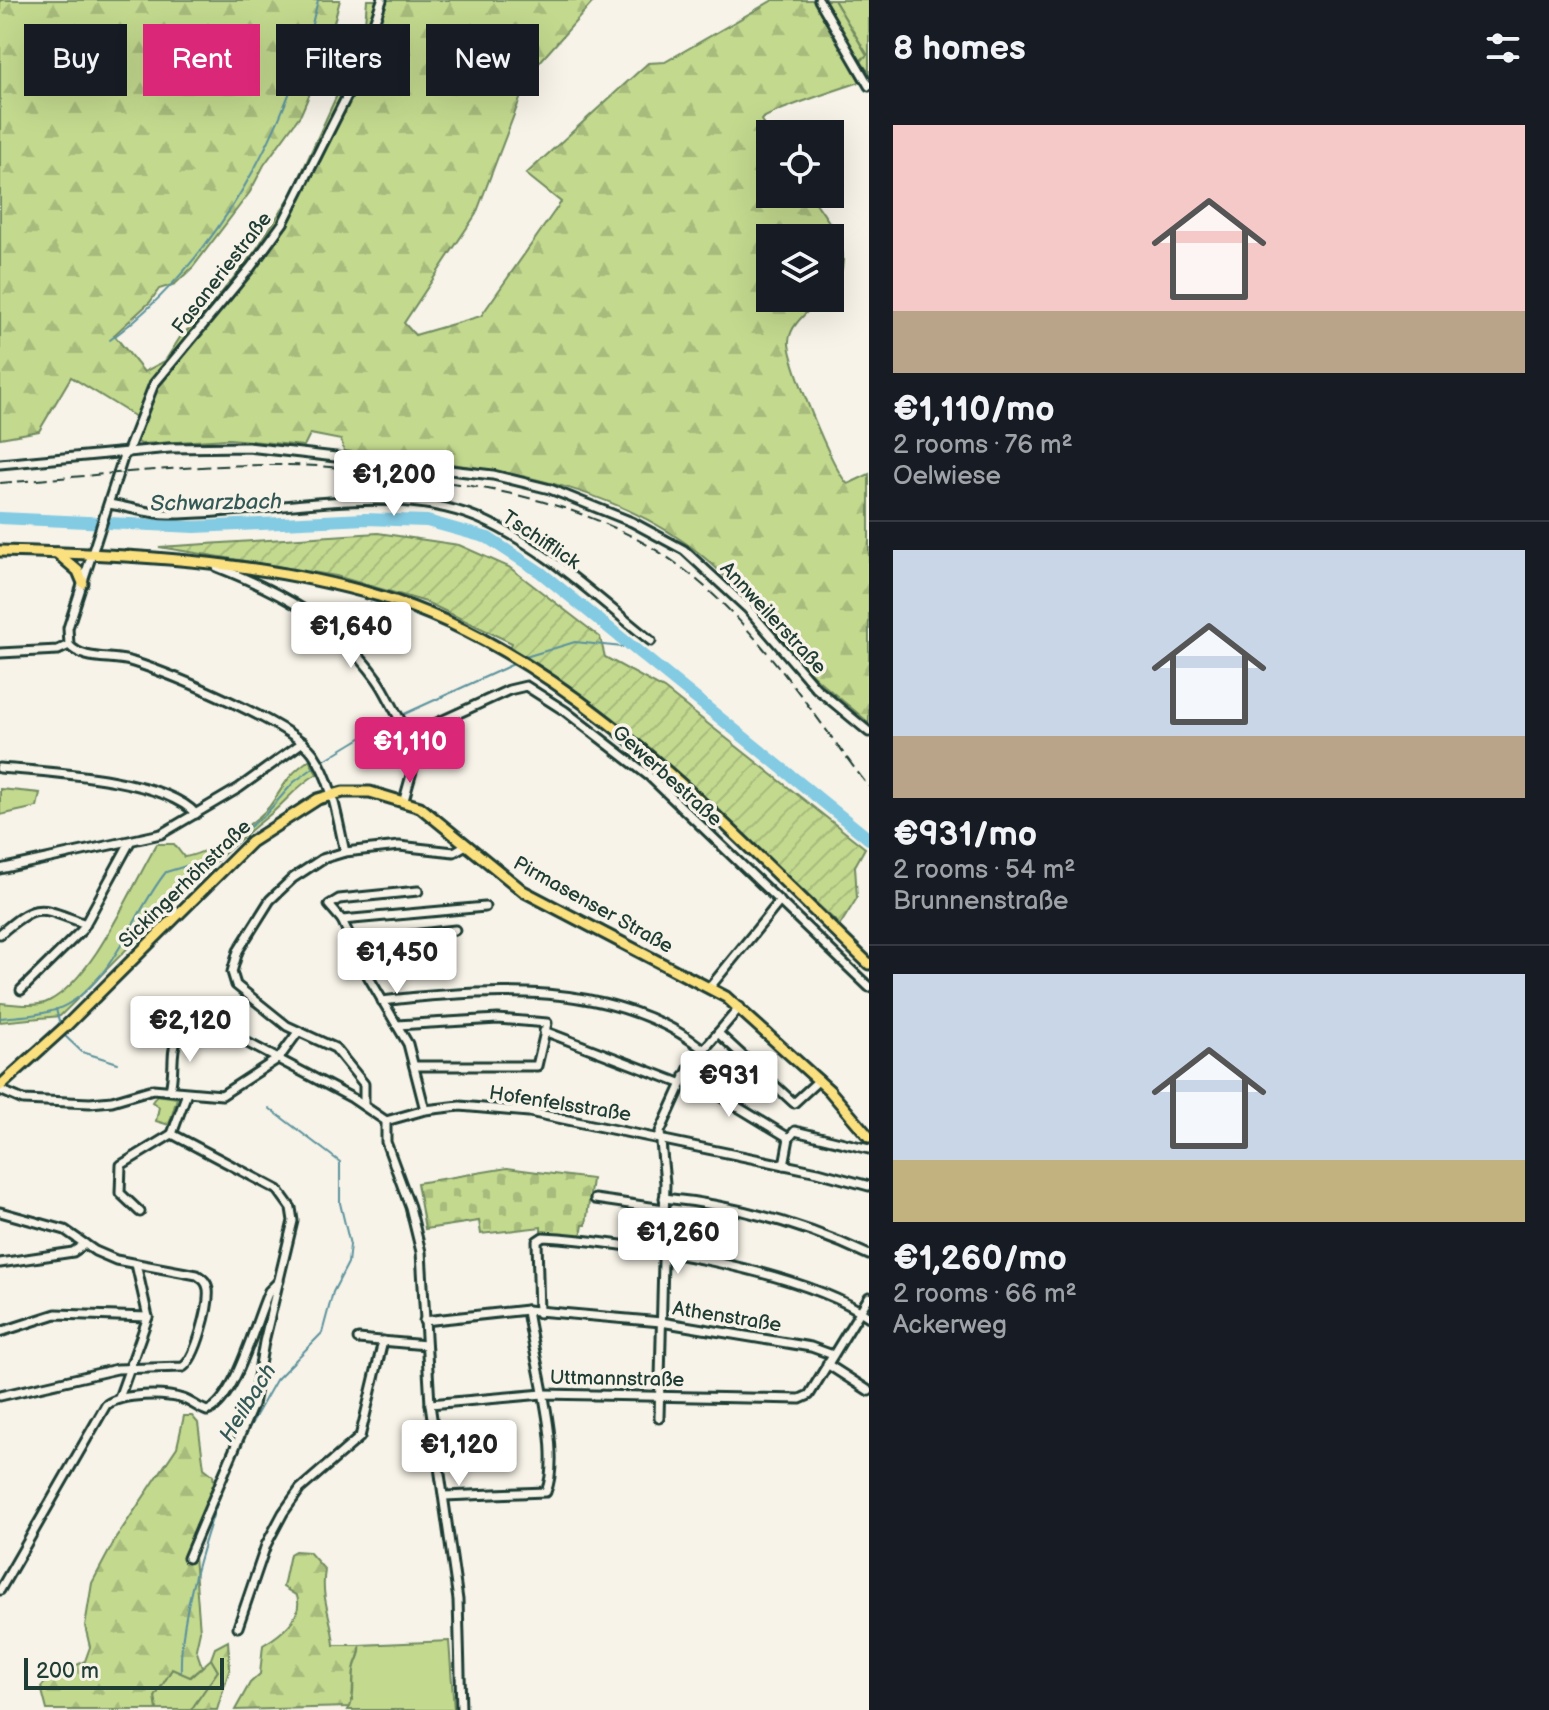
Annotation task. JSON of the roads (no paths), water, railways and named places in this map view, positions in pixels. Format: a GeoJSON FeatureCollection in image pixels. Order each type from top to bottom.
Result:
{"type":"FeatureCollection","features":[{"type":"Feature","properties":{"kind":"main road"},"geometry":{"type":"LineString","coordinates":[[0,551],[93,553],[210,564],[298,577],[381,596],[452,625],[552,681],[641,750],[869,964]]}},
{"type":"Feature","properties":{"kind":"main road"},"geometry":{"type":"LineString","coordinates":[[57,553],[78,571],[83,583]]}},
{"type":"Feature","properties":{"kind":"main road","name":"Sickingerhöhstraße"},"geometry":{"type":"LineString","coordinates":[[0,1088],[251,842],[298,809],[332,794],[370,792],[404,800],[431,814],[466,845]]}},
{"type":"Feature","properties":{"kind":"main road","name":"Pirmasenser Straße"},"geometry":{"type":"LineString","coordinates":[[466,845],[523,891],[710,987],[740,1007],[819,1080],[869,1137]]}},
{"type":"Feature","properties":{"kind":"street","name":"Fasaneriestraße"},"geometry":{"type":"LineString","coordinates":[[126,454],[154,384],[283,223],[352,86],[382,0]]}},
{"type":"Feature","properties":{"kind":"street"},"geometry":{"type":"LineString","coordinates":[[819,0],[869,86]]}},
{"type":"Feature","properties":{"kind":"street","name":"Annweilerstraße"},"geometry":{"type":"LineString","coordinates":[[126,454],[206,446],[326,454],[517,480],[591,504],[664,537],[715,577],[763,625],[816,688],[869,732]]}},
{"type":"Feature","properties":{"kind":"street"},"geometry":{"type":"LineString","coordinates":[[0,464],[126,454],[66,636],[69,645],[79,654],[141,665],[261,718],[303,742],[324,771],[345,852]]}},
{"type":"Feature","properties":{"kind":"street","name":"Tschifflick"},"geometry":{"type":"LineString","coordinates":[[108,507],[171,514],[382,502],[427,504],[476,517],[513,535],[651,641]]}},
{"type":"Feature","properties":{"kind":"street"},"geometry":{"type":"LineString","coordinates":[[210,564],[287,596],[324,622],[362,660],[396,707],[404,725],[418,741],[404,800]]}},
{"type":"Feature","properties":{"kind":"street"},"geometry":{"type":"LineString","coordinates":[[0,653],[58,650],[69,645]]}},
{"type":"Feature","properties":{"kind":"street","name":"Gewerbestraße"},"geometry":{"type":"LineString","coordinates":[[418,741],[424,729],[509,690],[526,686],[565,711],[649,776],[869,987]]}},
{"type":"Feature","properties":{"kind":"street"},"geometry":{"type":"LineString","coordinates":[[0,869],[161,834],[303,742]]}},
{"type":"Feature","properties":{"kind":"street"},"geometry":{"type":"LineString","coordinates":[[0,768],[97,777],[171,799],[196,814]]}},
{"type":"Feature","properties":{"kind":"street"},"geometry":{"type":"LineString","coordinates":[[21,990],[86,924],[130,842]]}},
{"type":"Feature","properties":{"kind":"street"},"geometry":{"type":"LineString","coordinates":[[364,1106],[364,1084],[345,1057],[325,1041],[298,1032],[236,985],[233,979],[235,962],[251,927],[279,890],[312,865],[345,852],[399,846],[446,853],[466,845]]}},
{"type":"Feature","properties":{"kind":"street"},"geometry":{"type":"LineString","coordinates":[[418,891],[339,899],[329,905],[342,920],[350,942],[411,1051],[425,1110]]}},
{"type":"Feature","properties":{"kind":"street"},"geometry":{"type":"LineString","coordinates":[[710,987],[780,901]]}},
{"type":"Feature","properties":{"kind":"street"},"geometry":{"type":"LineString","coordinates":[[342,920],[485,907]]}},
{"type":"Feature","properties":{"kind":"street"},"geometry":{"type":"LineString","coordinates":[[0,934],[36,909],[86,924]]}},
{"type":"Feature","properties":{"kind":"street"},"geometry":{"type":"LineString","coordinates":[[350,942],[455,930]]}},
{"type":"Feature","properties":{"kind":"street"},"geometry":{"type":"LineString","coordinates":[[382,1001],[501,991],[557,996],[625,1011],[676,1032],[703,1049]]}},
{"type":"Feature","properties":{"kind":"street"},"geometry":{"type":"LineString","coordinates":[[659,1418],[657,1396],[664,1198],[659,1138],[664,1116],[680,1083],[703,1049],[740,1007]]}},
{"type":"Feature","properties":{"kind":"street"},"geometry":{"type":"LineString","coordinates":[[397,1025],[498,1019],[546,1022],[537,1066],[414,1066]]}},
{"type":"Feature","properties":{"kind":"street"},"geometry":{"type":"LineString","coordinates":[[170,1090],[176,1038],[184,1030],[201,1028]]}},
{"type":"Feature","properties":{"kind":"street"},"geometry":{"type":"LineString","coordinates":[[544,1031],[680,1083]]}},
{"type":"Feature","properties":{"kind":"street"},"geometry":{"type":"LineString","coordinates":[[0,1088],[23,1100],[90,1103],[112,1101],[153,1089],[222,1095],[279,1058],[298,1032]]}},
{"type":"Feature","properties":{"kind":"street"},"geometry":{"type":"LineString","coordinates":[[229,1033],[279,1058],[386,1121],[386,1142],[418,1237],[430,1404],[460,1633],[461,1710]]}},
{"type":"Feature","properties":{"kind":"street"},"geometry":{"type":"LineString","coordinates":[[718,1033],[794,1103],[819,1080]]}},
{"type":"Feature","properties":{"kind":"street"},"geometry":{"type":"LineString","coordinates":[[685,1075],[789,1138]]}},
{"type":"Feature","properties":{"kind":"street"},"geometry":{"type":"LineString","coordinates":[[140,1212],[120,1193],[121,1165],[172,1134],[187,1093]]}},
{"type":"Feature","properties":{"kind":"street","name":"Hofenfelsstraße"},"geometry":{"type":"LineString","coordinates":[[386,1121],[425,1110],[460,1106],[505,1109],[659,1138],[869,1186]]}},
{"type":"Feature","properties":{"kind":"street"},"geometry":{"type":"LineString","coordinates":[[784,1165],[789,1138],[795,1131],[869,1149]]}},
{"type":"Feature","properties":{"kind":"street"},"geometry":{"type":"LineString","coordinates":[[172,1134],[225,1165],[269,1183],[284,1196],[291,1208],[292,1229],[253,1405],[227,1459],[188,1558]]}},
{"type":"Feature","properties":{"kind":"street"},"geometry":{"type":"LineString","coordinates":[[664,1198],[775,1219],[818,1232],[869,1255]]}},
{"type":"Feature","properties":{"kind":"street"},"geometry":{"type":"LineString","coordinates":[[595,1199],[664,1209]]}},
{"type":"Feature","properties":{"kind":"street"},"geometry":{"type":"LineString","coordinates":[[0,1212],[50,1224],[106,1256],[197,1275],[206,1282],[208,1295],[195,1352],[188,1363],[177,1368],[129,1368],[0,1396]]}},
{"type":"Feature","properties":{"kind":"street"},"geometry":{"type":"LineString","coordinates":[[539,1313],[537,1241],[543,1237],[663,1253],[788,1282],[869,1317]]}},
{"type":"Feature","properties":{"kind":"street"},"geometry":{"type":"LineString","coordinates":[[0,1263],[73,1252],[85,1244]]}},
{"type":"Feature","properties":{"kind":"street"},"geometry":{"type":"LineString","coordinates":[[119,1398],[148,1317],[136,1264]]}},
{"type":"Feature","properties":{"kind":"street"},"geometry":{"type":"LineString","coordinates":[[0,1590],[106,1405],[119,1398],[178,1398],[207,1411],[217,1406],[235,1380],[269,1291],[279,1281]]}},
{"type":"Feature","properties":{"kind":"street"},"geometry":{"type":"LineString","coordinates":[[869,1297],[827,1364],[869,1391]]}},
{"type":"Feature","properties":{"kind":"street"},"geometry":{"type":"LineString","coordinates":[[444,1496],[546,1492],[552,1477],[543,1394],[527,1310]]}},
{"type":"Feature","properties":{"kind":"street","name":"Athenstraße"},"geometry":{"type":"LineString","coordinates":[[424,1321],[527,1310],[661,1322],[811,1347],[833,1355]]}},
{"type":"Feature","properties":{"kind":"street"},"geometry":{"type":"LineString","coordinates":[[0,1332],[65,1313],[148,1317]]}},
{"type":"Feature","properties":{"kind":"street"},"geometry":{"type":"LineString","coordinates":[[358,1339],[426,1345]]}},
{"type":"Feature","properties":{"kind":"street"},"geometry":{"type":"LineString","coordinates":[[238,1627],[266,1545],[283,1513],[308,1481],[360,1437],[383,1341]]}},
{"type":"Feature","properties":{"kind":"street","name":"Uttmannstraße"},"geometry":{"type":"LineString","coordinates":[[430,1404],[543,1394],[803,1398],[827,1364]]}},
{"type":"Feature","properties":{"kind":"waterway"},"geometry":{"type":"LineString","coordinates":[[110,340],[149,307],[184,271],[243,188],[288,97],[318,0]]}},
{"type":"Feature","properties":{"kind":"waterway","name":"Schwarzbach"},"geometry":{"type":"LineString","coordinates":[[0,518],[195,527],[365,519],[427,521],[488,538],[540,572],[869,839]]}},
{"type":"Feature","properties":{"kind":"waterway","name":"Schwarzbach"},"geometry":{"type":"LineString","coordinates":[[522,658],[575,642],[632,648]]}},
{"type":"Feature","properties":{"kind":"waterway","name":"Schwarzbach"},"geometry":{"type":"LineString","coordinates":[[400,716],[518,662]]}},
{"type":"Feature","properties":{"kind":"waterway","name":"Schwarzbach"},"geometry":{"type":"LineString","coordinates":[[321,762],[394,718]]}},
{"type":"Feature","properties":{"kind":"waterway","name":"Schwarzbach"},"geometry":{"type":"LineString","coordinates":[[0,1018],[48,1012],[74,1000],[106,969],[166,872],[206,860],[219,851],[265,815],[294,782],[316,766]]}},
{"type":"Feature","properties":{"kind":"waterway","name":"Heilbach"},"geometry":{"type":"LineString","coordinates":[[56,1009],[60,1025]]}},
{"type":"Feature","properties":{"kind":"waterway","name":"Heilbach"},"geometry":{"type":"LineString","coordinates":[[64,1035],[82,1052],[118,1063]]}},
{"type":"Feature","properties":{"kind":"waterway","name":"Heilbach"},"geometry":{"type":"LineString","coordinates":[[241,1442],[276,1380],[322,1333],[333,1292],[348,1263],[350,1245],[340,1203],[340,1162],[269,1108]]}},
{"type":"Feature","properties":{"kind":"waterway","name":"Heilbach"},"geometry":{"type":"LineString","coordinates":[[181,1672],[189,1599],[226,1477]]}},
{"type":"Feature","properties":{"kind":"railway"},"geometry":{"type":"LineString","coordinates":[[0,483],[177,468],[303,465],[364,470],[478,487],[574,512],[635,538],[664,555],[717,598],[786,676],[869,787]]}}]}
